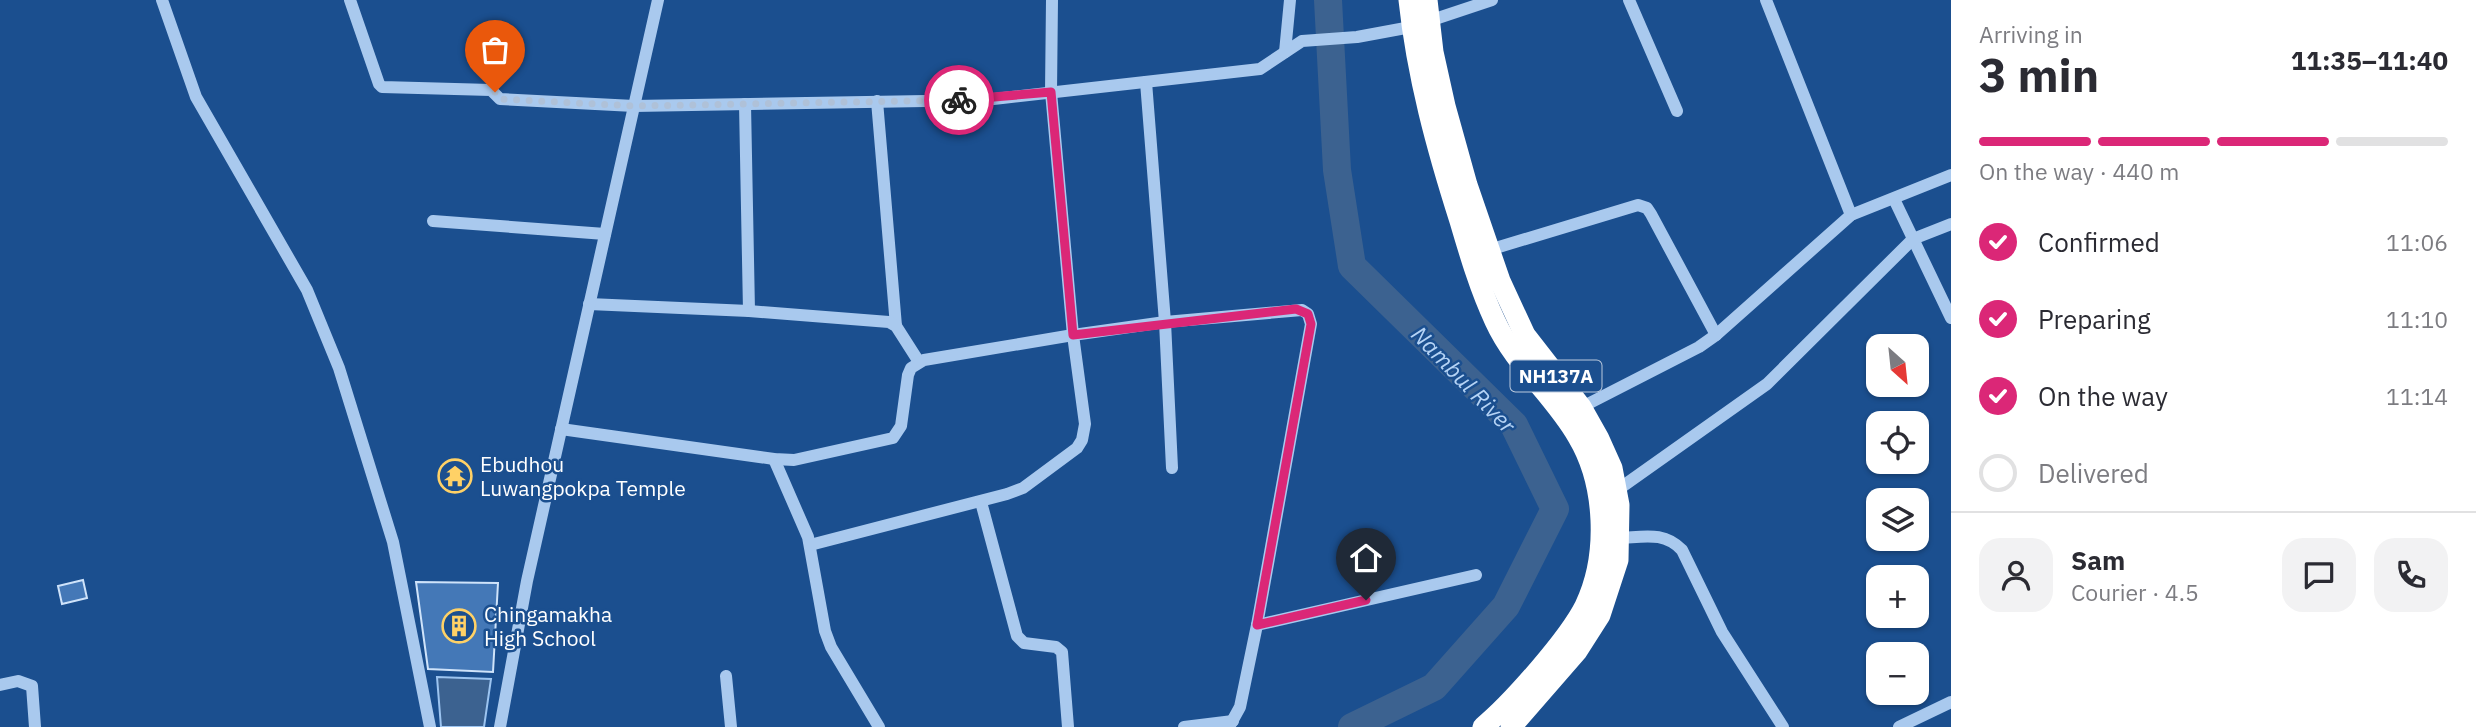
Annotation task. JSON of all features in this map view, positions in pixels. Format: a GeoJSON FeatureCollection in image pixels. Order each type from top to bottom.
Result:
{"type":"FeatureCollection","features":[{"type":"Feature","properties":{"kind":"highway","name":"NH137A"},"geometry":{"type":"LineString","coordinates":[[1409,0],[1423,16],[1467,185],[1489,250],[1513,312],[1573,412],[1597,487],[1600,545],[1594,581],[1585,607],[1564,638],[1483,727]]}},
{"type":"Feature","properties":{"kind":"highway","name":"NH137A"},"geometry":{"type":"LineString","coordinates":[[1423,16],[1438,150],[1491,313],[1503,339],[1518,360],[1599,439],[1612,468],[1616,491],[1619,538],[1615,572],[1601,615],[1577,651],[1511,727]]}},
{"type":"Feature","properties":{"kind":"street"},"geometry":{"type":"LineString","coordinates":[[162,0],[196,97],[307,290],[339,368],[393,542],[430,727]]}},
{"type":"Feature","properties":{"kind":"street"},"geometry":{"type":"LineString","coordinates":[[350,0],[382,87],[491,90],[500,99],[634,106],[985,100],[1260,69],[1302,41],[1357,37],[1423,16],[1492,0]]}},
{"type":"Feature","properties":{"kind":"street"},"geometry":{"type":"LineString","coordinates":[[500,727],[527,581],[658,0]]}},
{"type":"Feature","properties":{"kind":"street"},"geometry":{"type":"LineString","coordinates":[[810,545],[981,502],[1023,488],[1077,448],[1082,440],[1085,424],[1073,335],[1051,92],[1052,0]]}},
{"type":"Feature","properties":{"kind":"street"},"geometry":{"type":"LineString","coordinates":[[1285,52],[1290,0]]}},
{"type":"Feature","properties":{"kind":"street"},"geometry":{"type":"LineString","coordinates":[[1629,0],[1677,111]]}},
{"type":"Feature","properties":{"kind":"street"},"geometry":{"type":"LineString","coordinates":[[1766,0],[1851,215]]}},
{"type":"Feature","properties":{"kind":"street"},"geometry":{"type":"LineString","coordinates":[[1146,82],[1165,323],[1172,468]]}},
{"type":"Feature","properties":{"kind":"street"},"geometry":{"type":"LineString","coordinates":[[877,102],[896,326]]}},
{"type":"Feature","properties":{"kind":"street"},"geometry":{"type":"LineString","coordinates":[[745,104],[750,312]]}},
{"type":"Feature","properties":{"kind":"street"},"geometry":{"type":"LineString","coordinates":[[1573,412],[1699,347],[1716,335],[1851,215],[1951,175]]}},
{"type":"Feature","properties":{"kind":"street"},"geometry":{"type":"LineString","coordinates":[[1894,199],[1951,318]]}},
{"type":"Feature","properties":{"kind":"street"},"geometry":{"type":"LineString","coordinates":[[1489,250],[1643,205],[1651,214],[1716,335]]}},
{"type":"Feature","properties":{"kind":"street"},"geometry":{"type":"LineString","coordinates":[[433,221],[605,234]]}},
{"type":"Feature","properties":{"kind":"street"},"geometry":{"type":"LineString","coordinates":[[1616,491],[1766,384],[1913,239],[1951,224]]}},
{"type":"Feature","properties":{"kind":"street"},"geometry":{"type":"LineString","coordinates":[[589,304],[889,322],[896,326],[919,362]]}},
{"type":"Feature","properties":{"kind":"street"},"geometry":{"type":"LineString","coordinates":[[561,429],[794,460],[893,438],[901,426],[908,375],[911,368],[919,362],[1073,335],[1302,310],[1311,324],[1240,707],[1231,724],[1184,727]]}},
{"type":"Feature","properties":{"kind":"street"},"geometry":{"type":"LineString","coordinates":[[774,459],[805,528],[825,631],[831,647],[879,727]]}},
{"type":"Feature","properties":{"kind":"street"},"geometry":{"type":"LineString","coordinates":[[981,502],[1017,636],[1024,643],[1056,647],[1062,652],[1068,727]]}},
{"type":"Feature","properties":{"kind":"street"},"geometry":{"type":"LineString","coordinates":[[1619,538],[1659,537],[1672,540],[1682,550],[1722,632],[1783,727]]}},
{"type":"Feature","properties":{"kind":"street"},"geometry":{"type":"LineString","coordinates":[[1257,625],[1476,575]]}},
{"type":"Feature","properties":{"kind":"street"},"geometry":{"type":"LineString","coordinates":[[726,676],[732,727]]}},
{"type":"Feature","properties":{"kind":"street"},"geometry":{"type":"LineString","coordinates":[[0,685],[18,681],[32,687],[35,727]]}},
{"type":"Feature","properties":{"kind":"street"},"geometry":{"type":"LineString","coordinates":[[1899,727],[1951,702]]}},
{"type":"Feature","properties":{"kind":"water"},"geometry":{"type":"Polygon","coordinates":[[[437,677],[491,679],[484,727],[441,727],[437,677]]]}},
{"type":"Feature","properties":{"kind":"building"},"geometry":{"type":"Polygon","coordinates":[[[83,580],[87,598],[62,604],[58,586],[83,580]]]}},
{"type":"Feature","properties":{"kind":"building","name":"Chingamakha High School"},"geometry":{"type":"Polygon","coordinates":[[[416,582],[498,583],[493,672],[428,669],[416,582]]]}},
{"type":"Feature","properties":{"kind":"waterway","name":"Nambul River"},"geometry":{"type":"LineString","coordinates":[[1328,0],[1337,170],[1352,266],[1514,425],[1555,509],[1506,606],[1434,687],[1352,727]]}},
{"type":"Feature","properties":{"kind":"way so far"},"geometry":{"type":"LineString","coordinates":[[495,92],[500,99],[634,106],[959,100]]}},
{"type":"Feature","properties":{"kind":"place","name":"Ebudhou Luwangpokpa Temple"},"geometry":{"type":"Point","coordinates":[455,476]}},
{"type":"Feature","properties":{"kind":"place","name":"Chingamakha High School"},"geometry":{"type":"Point","coordinates":[459,626]}},
{"type":"Feature","properties":{"kind":"route"},"geometry":{"type":"LineString","coordinates":[[959,100],[985,100],[1051,92],[1073,335],[1296,309],[1308,314],[1311,324],[1257,625],[1366,600]]}}]}
